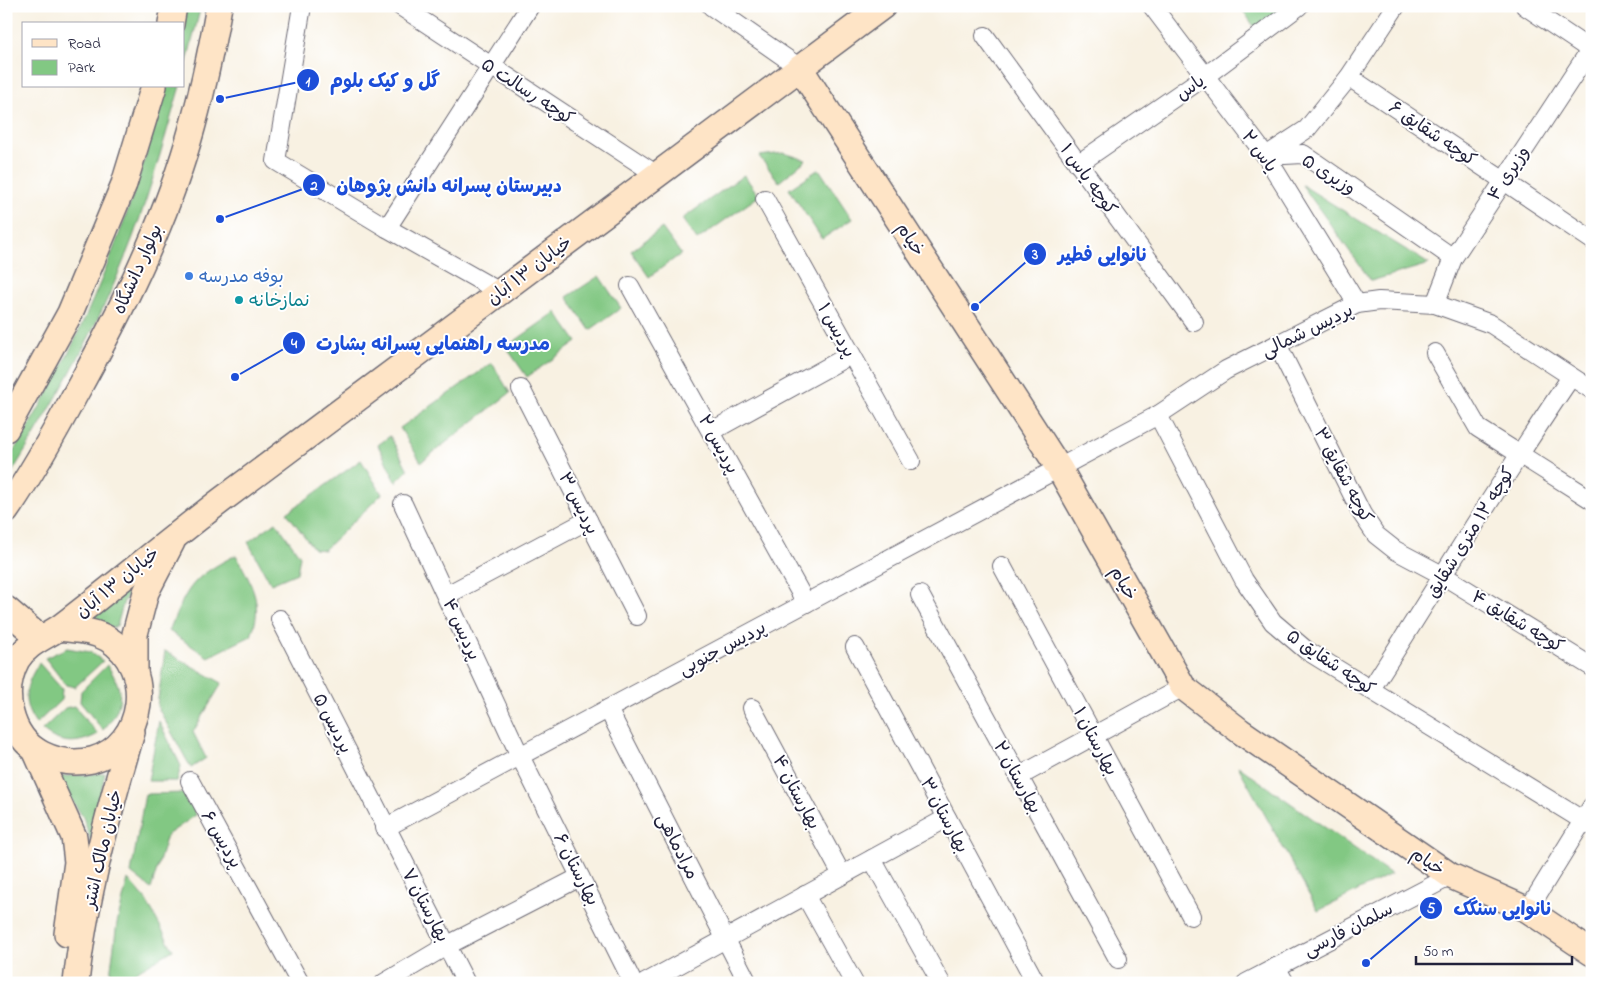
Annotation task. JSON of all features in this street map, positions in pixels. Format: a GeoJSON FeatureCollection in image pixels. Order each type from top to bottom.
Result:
{"type":"FeatureCollection","features":[{"type":"Feature","properties":{"kind":"street"},"geometry":{"type":"LineString","coordinates":[[171,22],[174,6]]}},
{"type":"Feature","properties":{"kind":"street","name":"بولوار دانشگاه"},"geometry":{"type":"LineString","coordinates":[[6,511],[34,470],[109,332],[153,236],[188,143],[211,49],[219,6]]}},
{"type":"Feature","properties":{"kind":"street"},"geometry":{"type":"LineString","coordinates":[[302,6],[276,161],[387,228],[500,292]]}},
{"type":"Feature","properties":{"kind":"street","name":"کوچه رسالت ۵"},"geometry":{"type":"LineString","coordinates":[[400,6],[657,175]]}},
{"type":"Feature","properties":{"kind":"street"},"geometry":{"type":"LineString","coordinates":[[387,228],[530,6]]}},
{"type":"Feature","properties":{"kind":"street"},"geometry":{"type":"LineString","coordinates":[[711,6],[800,68]]}},
{"type":"Feature","properties":{"kind":"street","name":"خیابان ۱۳ آبان"},"geometry":{"type":"LineString","coordinates":[[49,633],[175,535],[883,6]]}},
{"type":"Feature","properties":{"kind":"street","name":"یاس ۲"},"geometry":{"type":"LineString","coordinates":[[1152,6],[1204,77],[1266,156],[1357,304]]}},
{"type":"Feature","properties":{"kind":"street","name":"یاس"},"geometry":{"type":"LineString","coordinates":[[1078,164],[1204,77],[1299,6]]}},
{"type":"Feature","properties":{"kind":"street","name":"وزیری ۵"},"geometry":{"type":"LineString","coordinates":[[1266,156],[1307,129],[1349,77],[1396,6]]}},
{"type":"Feature","properties":{"kind":"street"},"geometry":{"type":"LineString","coordinates":[[1525,6],[1591,49]]}},
{"type":"Feature","properties":{"kind":"street","name":"کوچه یاس ۱"},"geometry":{"type":"LineString","coordinates":[[985,36],[1194,322]]}},
{"type":"Feature","properties":{"kind":"street","name":"وزیری ۴"},"geometry":{"type":"LineString","coordinates":[[1435,304],[1453,258],[1591,49]]}},
{"type":"Feature","properties":{"kind":"street","name":"خیام"},"geometry":{"type":"LineString","coordinates":[[800,68],[1059,468],[1183,687],[1240,731],[1451,876],[1528,910],[1592,953]]}},
{"type":"Feature","properties":{"kind":"street","name":"کوچه شقایق ۶"},"geometry":{"type":"LineString","coordinates":[[1349,77],[1592,240]]}},
{"type":"Feature","properties":{"kind":"street"},"geometry":{"type":"LineString","coordinates":[[6,430],[70,313],[124,184],[153,88]]}},
{"type":"Feature","properties":{"kind":"street","name":"وزیری ۵"},"geometry":{"type":"LineString","coordinates":[[1266,156],[1303,154],[1453,258]]}},
{"type":"Feature","properties":{"kind":"street","name":"پردیس ۱"},"geometry":{"type":"LineString","coordinates":[[765,199],[850,355],[911,461]]}},
{"type":"Feature","properties":{"kind":"street","name":"پردیس ۲"},"geometry":{"type":"LineString","coordinates":[[630,286],[806,603]]}},
{"type":"Feature","properties":{"kind":"street","name":"پردیس شمالی"},"geometry":{"type":"LineString","coordinates":[[1059,468],[1158,414],[1226,370],[1357,304],[1405,301],[1435,304],[1491,324],[1592,390]]}},
{"type":"Feature","properties":{"kind":"street","name":"کوچه شقایق ۳"},"geometry":{"type":"LineString","coordinates":[[1277,344],[1362,514],[1376,535],[1395,550],[1444,576]]}},
{"type":"Feature","properties":{"kind":"street"},"geometry":{"type":"LineString","coordinates":[[1435,353],[1478,428],[1592,500]]}},
{"type":"Feature","properties":{"kind":"street"},"geometry":{"type":"LineString","coordinates":[[712,431],[850,355]]}},
{"type":"Feature","properties":{"kind":"street","name":"کوچه ۱۲ متری شقایق"},"geometry":{"type":"LineString","coordinates":[[1371,689],[1444,576],[1518,454],[1571,377]]}},
{"type":"Feature","properties":{"kind":"street","name":"پردیس ۳"},"geometry":{"type":"LineString","coordinates":[[522,389],[637,616]]}},
{"type":"Feature","properties":{"kind":"street","name":"کوچه شقایق ۵"},"geometry":{"type":"LineString","coordinates":[[1158,414],[1244,580],[1273,622],[1306,650],[1589,817]]}},
{"type":"Feature","properties":{"kind":"street","name":"پردیس جنوبی"},"geometry":{"type":"LineString","coordinates":[[385,828],[1059,468]]}},
{"type":"Feature","properties":{"kind":"street","name":"پردیس ۴"},"geometry":{"type":"LineString","coordinates":[[403,504],[447,595],[520,756]]}},
{"type":"Feature","properties":{"kind":"street"},"geometry":{"type":"LineString","coordinates":[[447,595],[588,520]]}},
{"type":"Feature","properties":{"kind":"street","name":"خیابان ۱۳ آبان"},"geometry":{"type":"LineString","coordinates":[[135,672],[135,634],[146,592],[175,535]]}},
{"type":"Feature","properties":{"kind":"street","name":"بهارستان ۱"},"geometry":{"type":"LineString","coordinates":[[1002,566],[1191,916]]}},
{"type":"Feature","properties":{"kind":"street","name":"کوچه شقایق ۴"},"geometry":{"type":"LineString","coordinates":[[1444,576],[1592,667]]}},
{"type":"Feature","properties":{"kind":"street","name":"بهارستان ۲"},"geometry":{"type":"LineString","coordinates":[[920,595],[1118,959]]}},
{"type":"Feature","properties":{"kind":"street"},"geometry":{"type":"LineString","coordinates":[[6,609],[49,633],[89,631],[109,640],[125,654],[135,672],[139,687],[136,718],[126,736],[112,750],[94,760],[74,762],[54,760],[21,740],[9,712],[7,698],[9,678],[17,660],[49,633]]}},
{"type":"Feature","properties":{"kind":"street","name":"پردیس ۵"},"geometry":{"type":"LineString","coordinates":[[280,619],[385,828]]}},
{"type":"Feature","properties":{"kind":"street","name":"بهارستان ۳"},"geometry":{"type":"LineString","coordinates":[[855,647],[1036,983]]}},
{"type":"Feature","properties":{"kind":"street"},"geometry":{"type":"LineString","coordinates":[[1018,776],[1183,687]]}},
{"type":"Feature","properties":{"kind":"street","name":"بهارستان ۴"},"geometry":{"type":"LineString","coordinates":[[752,708],[842,875]]}},
{"type":"Feature","properties":{"kind":"street","name":"مرادماهی"},"geometry":{"type":"LineString","coordinates":[[608,709],[748,983]]}},
{"type":"Feature","properties":{"kind":"street","name":"خیابان مالک اشتر"},"geometry":{"type":"LineString","coordinates":[[76,983],[85,924],[110,807],[136,718]]}},
{"type":"Feature","properties":{"kind":"street","name":"خیابان مالک اشتر"},"geometry":{"type":"LineString","coordinates":[[21,740],[74,837],[77,862],[63,972],[66,983]]}},
{"type":"Feature","properties":{"kind":"street","name":"بهارستان ۶"},"geometry":{"type":"LineString","coordinates":[[520,756],[634,983]]}},
{"type":"Feature","properties":{"kind":"street","name":"پردیس ۶"},"geometry":{"type":"LineString","coordinates":[[190,781],[255,897],[300,983]]}},
{"type":"Feature","properties":{"kind":"street"},"geometry":{"type":"LineString","coordinates":[[1528,910],[1589,817]]}},
{"type":"Feature","properties":{"kind":"street"},"geometry":{"type":"LineString","coordinates":[[645,983],[947,818]]}},
{"type":"Feature","properties":{"kind":"street","name":"بهارستان ۷"},"geometry":{"type":"LineString","coordinates":[[385,828],[448,945],[466,983]]}},
{"type":"Feature","properties":{"kind":"street"},"geometry":{"type":"LineString","coordinates":[[872,859],[940,983]]}},
{"type":"Feature","properties":{"kind":"street","name":"سلمان فارسی"},"geometry":{"type":"LineString","coordinates":[[1246,983],[1451,876]]}},
{"type":"Feature","properties":{"kind":"street"},"geometry":{"type":"LineString","coordinates":[[384,983],[448,945],[580,877]]}},
{"type":"Feature","properties":{"kind":"street"},"geometry":{"type":"LineString","coordinates":[[805,895],[854,983]]}},
{"type":"Feature","properties":{"kind":"street"},"geometry":{"type":"LineString","coordinates":[[1276,967],[1284,983]]}},
{"type":"Feature","properties":{"kind":"green space"},"geometry":{"type":"Polygon","coordinates":[[[186,6],[201,6],[185,69],[185,22],[182,22],[186,6]]]}},
{"type":"Feature","properties":{"kind":"green space"},"geometry":{"type":"Polygon","coordinates":[[[1240,6],[1285,6],[1255,28],[1240,6]]]}},
{"type":"Feature","properties":{"kind":"green space"},"geometry":{"type":"Polygon","coordinates":[[[165,88],[179,88],[147,196],[112,289],[70,373],[6,482],[6,464],[45,398],[82,325],[123,224],[146,156],[165,88]]]}},
{"type":"Feature","properties":{"kind":"green space"},"geometry":{"type":"Polygon","coordinates":[[[784,153],[806,160],[779,182],[759,156],[784,153]]]}},
{"type":"Feature","properties":{"kind":"green space"},"geometry":{"type":"Polygon","coordinates":[[[819,169],[852,219],[822,239],[789,189],[819,169]]]}},
{"type":"Feature","properties":{"kind":"green space"},"geometry":{"type":"Polygon","coordinates":[[[744,175],[759,196],[697,240],[682,219],[744,175]]]}},
{"type":"Feature","properties":{"kind":"green space"},"geometry":{"type":"Polygon","coordinates":[[[1302,185],[1429,264],[1371,281],[1302,185]]]}},
{"type":"Feature","properties":{"kind":"green space"},"geometry":{"type":"Polygon","coordinates":[[[662,228],[681,254],[649,277],[631,251],[662,228]]]}},
{"type":"Feature","properties":{"kind":"green space"},"geometry":{"type":"Polygon","coordinates":[[[599,276],[621,308],[590,330],[567,297],[599,276]]]}},
{"type":"Feature","properties":{"kind":"green space"},"geometry":{"type":"Polygon","coordinates":[[[556,312],[577,342],[527,377],[506,347],[556,312]]]}},
{"type":"Feature","properties":{"kind":"green space"},"geometry":{"type":"Polygon","coordinates":[[[492,363],[510,393],[421,462],[400,428],[492,363]]]}},
{"type":"Feature","properties":{"kind":"green space"},"geometry":{"type":"Polygon","coordinates":[[[390,436],[408,470],[396,482],[378,445],[390,436]]]}},
{"type":"Feature","properties":{"kind":"green space"},"geometry":{"type":"Polygon","coordinates":[[[361,460],[382,494],[324,550],[314,549],[287,513],[361,460]]]}},
{"type":"Feature","properties":{"kind":"green space"},"geometry":{"type":"Polygon","coordinates":[[[276,522],[300,556],[297,573],[271,584],[248,542],[276,522]]]}},
{"type":"Feature","properties":{"kind":"green space"},"geometry":{"type":"Polygon","coordinates":[[[236,555],[254,594],[256,603],[255,624],[251,636],[208,657],[169,631],[181,603],[200,577],[236,555]]]}},
{"type":"Feature","properties":{"kind":"green space"},"geometry":{"type":"Polygon","coordinates":[[[137,583],[124,601],[117,626],[112,628],[86,619],[107,602],[137,583]]]}},
{"type":"Feature","properties":{"kind":"green space"},"geometry":{"type":"Polygon","coordinates":[[[67,648],[90,652],[103,661],[75,687],[66,685],[45,658],[67,648]]]}},
{"type":"Feature","properties":{"kind":"green space"},"geometry":{"type":"Polygon","coordinates":[[[165,651],[222,683],[193,732],[206,758],[191,768],[157,706],[165,651]]]}},
{"type":"Feature","properties":{"kind":"green space"},"geometry":{"type":"Polygon","coordinates":[[[39,663],[62,689],[61,700],[36,724],[28,708],[26,694],[30,679],[39,663]]]}},
{"type":"Feature","properties":{"kind":"green space"},"geometry":{"type":"Polygon","coordinates":[[[107,665],[117,683],[120,699],[115,714],[103,730],[80,702],[81,691],[107,665]]]}},
{"type":"Feature","properties":{"kind":"green space"},"geometry":{"type":"Polygon","coordinates":[[[74,706],[98,734],[91,738],[69,742],[48,735],[42,730],[65,708],[74,706]]]}},
{"type":"Feature","properties":{"kind":"green space"},"geometry":{"type":"Polygon","coordinates":[[[159,721],[181,766],[177,781],[148,781],[159,721]]]}},
{"type":"Feature","properties":{"kind":"green space"},"geometry":{"type":"Polygon","coordinates":[[[1238,766],[1391,874],[1318,911],[1238,766]]]}},
{"type":"Feature","properties":{"kind":"green space"},"geometry":{"type":"Polygon","coordinates":[[[105,773],[91,841],[83,817],[56,777],[105,773]]]}},
{"type":"Feature","properties":{"kind":"green space"},"geometry":{"type":"Polygon","coordinates":[[[187,793],[196,815],[167,835],[151,889],[131,873],[145,794],[187,793]]]}},
{"type":"Feature","properties":{"kind":"green space"},"geometry":{"type":"Polygon","coordinates":[[[128,879],[146,900],[173,950],[117,983],[109,983],[117,923],[128,879]]]}},
{"type":"Feature","properties":{"kind":"place","name":"گل و کیک بلوم"},"geometry":{"type":"Point","coordinates":[220,99]}},
{"type":"Feature","properties":{"kind":"place","name":"دبیرستان پسرانه دانش پژوهان"},"geometry":{"type":"Point","coordinates":[220,219]}},
{"type":"Feature","properties":{"kind":"place","name":"بوفه مدرسه"},"geometry":{"type":"Point","coordinates":[189,276]}},
{"type":"Feature","properties":{"kind":"place","name":"نمازخانه"},"geometry":{"type":"Point","coordinates":[239,300]}},
{"type":"Feature","properties":{"kind":"place","name":"نانوایی فطیر"},"geometry":{"type":"Point","coordinates":[975,307]}},
{"type":"Feature","properties":{"kind":"place","name":"مدرسه راهنمایی پسرانه بشارت"},"geometry":{"type":"Point","coordinates":[235,377]}},
{"type":"Feature","properties":{"kind":"place","name":"نانوایی سنگک"},"geometry":{"type":"Point","coordinates":[1366,963]}}]}
